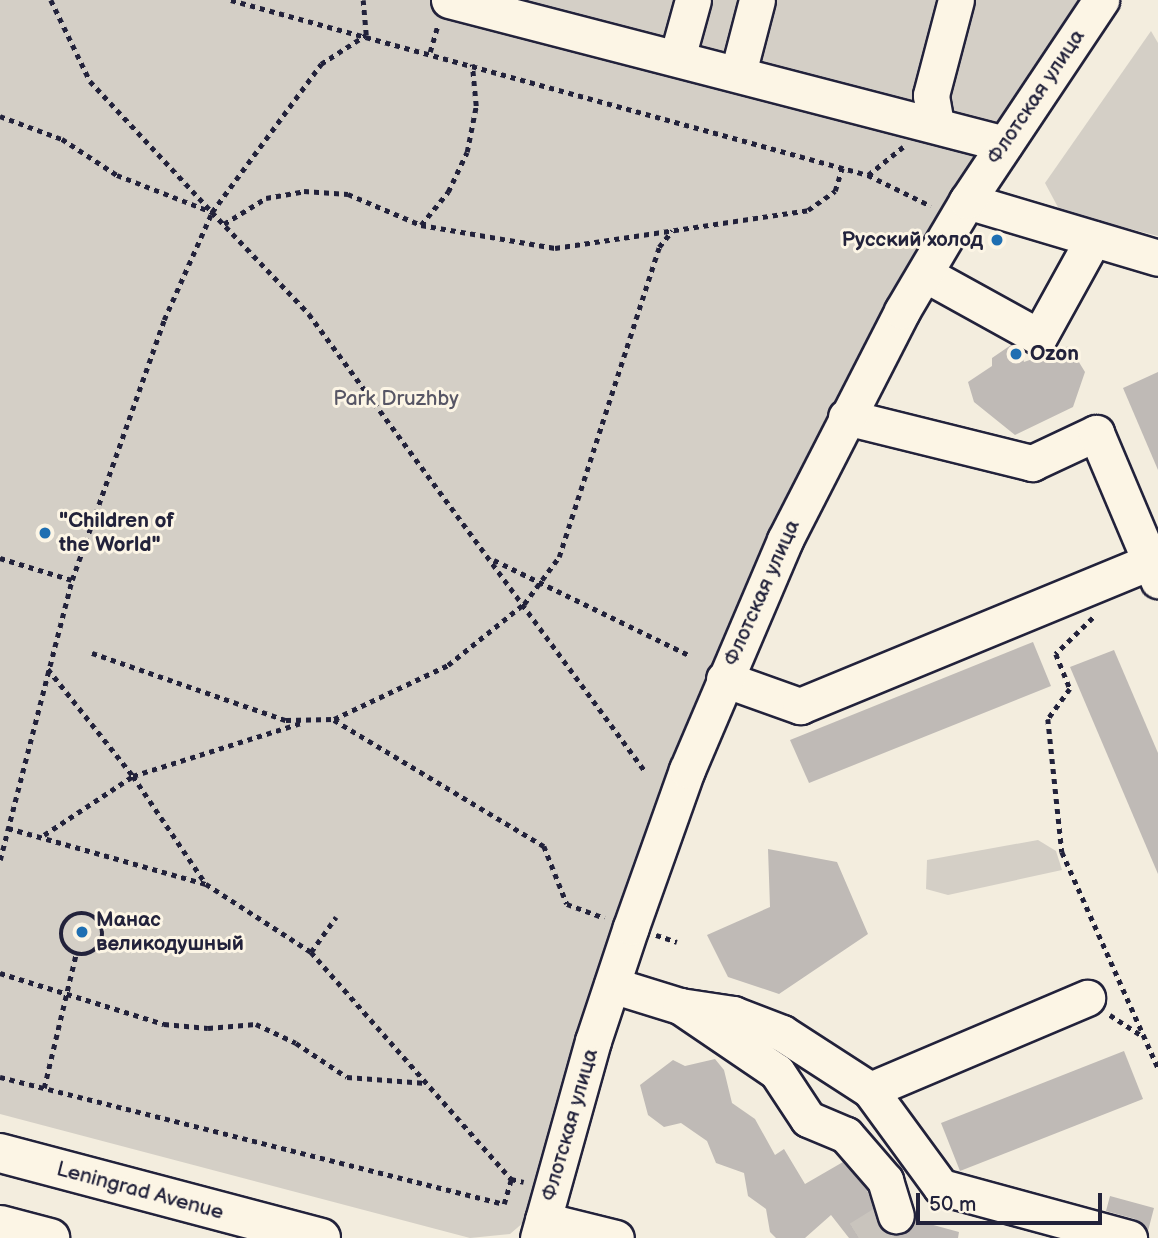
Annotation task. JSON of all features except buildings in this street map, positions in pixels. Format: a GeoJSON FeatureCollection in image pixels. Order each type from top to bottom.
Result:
{"type":"FeatureCollection","features":[{"type":"Feature","properties":{"kind":"main road","name":"Leningrad Avenue"},"geometry":{"type":"LineString","coordinates":[[0,1153],[321,1238]]}},
{"type":"Feature","properties":{"kind":"main road"},"geometry":{"type":"LineString","coordinates":[[0,1225],[50,1238]]}},
{"type":"Feature","properties":{"kind":"street"},"geometry":{"type":"LineString","coordinates":[[449,0],[738,74],[923,133],[1005,145]]}},
{"type":"Feature","properties":{"kind":"street"},"geometry":{"type":"LineString","coordinates":[[677,58],[693,0]]}},
{"type":"Feature","properties":{"kind":"street"},"geometry":{"type":"LineString","coordinates":[[738,74],[757,0]]}},
{"type":"Feature","properties":{"kind":"street"},"geometry":{"type":"LineString","coordinates":[[923,133],[956,0]]}},
{"type":"Feature","properties":{"kind":"street","name":"Флотская улица"},"geometry":{"type":"LineString","coordinates":[[541,1229],[612,985],[724,678],[846,417],[925,274],[954,206],[1005,145],[1101,0]]}},
{"type":"Feature","properties":{"kind":"street"},"geometry":{"type":"LineString","coordinates":[[954,206],[1093,239],[1158,258]]}},
{"type":"Feature","properties":{"kind":"street"},"geometry":{"type":"LineString","coordinates":[[925,274],[1039,337],[1093,239]]}},
{"type":"Feature","properties":{"kind":"street"},"geometry":{"type":"LineString","coordinates":[[724,678],[800,706],[1154,571],[1096,433],[1032,463],[846,417]]}},
{"type":"Feature","properties":{"kind":"street"},"geometry":{"type":"LineString","coordinates":[[612,985],[680,1006],[733,1014],[782,1033],[870,1090],[941,1187],[1129,1238]]}},
{"type":"Feature","properties":{"kind":"street"},"geometry":{"type":"LineString","coordinates":[[870,1090],[1087,998]]}},
{"type":"Feature","properties":{"kind":"street"},"geometry":{"type":"LineString","coordinates":[[680,1006],[777,1072],[808,1119],[846,1135],[885,1180],[896,1215]]}},
{"type":"Feature","properties":{"kind":"street"},"geometry":{"type":"LineString","coordinates":[[541,1229],[616,1238]]}},
{"type":"Feature","properties":{"kind":"path"},"geometry":{"type":"LineString","coordinates":[[51,0],[90,82],[309,314],[645,771]]}},
{"type":"Feature","properties":{"kind":"path"},"geometry":{"type":"LineString","coordinates":[[231,0],[472,64],[868,175],[954,206]]}},
{"type":"Feature","properties":{"kind":"path"},"geometry":{"type":"LineString","coordinates":[[363,0],[366,35]]}},
{"type":"Feature","properties":{"kind":"path"},"geometry":{"type":"LineString","coordinates":[[0,860],[2,841],[8,828],[72,580],[164,320],[212,212],[321,64],[366,35]]}},
{"type":"Feature","properties":{"kind":"path"},"geometry":{"type":"LineString","coordinates":[[421,225],[448,192],[467,152],[476,106],[472,64]]}},
{"type":"Feature","properties":{"kind":"path"},"geometry":{"type":"LineString","coordinates":[[0,116],[62,139],[117,175],[212,212]]}},
{"type":"Feature","properties":{"kind":"path"},"geometry":{"type":"LineString","coordinates":[[868,175],[923,133]]}},
{"type":"Feature","properties":{"kind":"path"},"geometry":{"type":"LineString","coordinates":[[224,224],[265,198],[304,191],[348,194],[421,225],[555,248],[808,210],[835,191],[842,168]]}},
{"type":"Feature","properties":{"kind":"path"},"geometry":{"type":"LineString","coordinates":[[92,653],[286,720],[334,719],[448,665],[524,604],[543,584],[559,557],[659,247],[672,231]]}},
{"type":"Feature","properties":{"kind":"path"},"geometry":{"type":"LineString","coordinates":[[0,558],[72,580]]}},
{"type":"Feature","properties":{"kind":"path"},"geometry":{"type":"LineString","coordinates":[[491,559],[691,656]]}},
{"type":"Feature","properties":{"kind":"path"},"geometry":{"type":"LineString","coordinates":[[1103,608],[1056,654],[1070,689],[1048,719],[1062,852],[1141,1036],[1158,1068]]}},
{"type":"Feature","properties":{"kind":"path"},"geometry":{"type":"LineString","coordinates":[[48,668],[134,776],[206,884]]}},
{"type":"Feature","properties":{"kind":"path"},"geometry":{"type":"LineString","coordinates":[[334,719],[544,846],[567,904],[590,913]]}},
{"type":"Feature","properties":{"kind":"path"},"geometry":{"type":"LineString","coordinates":[[44,835],[134,776],[310,720]]}},
{"type":"Feature","properties":{"kind":"path"},"geometry":{"type":"LineString","coordinates":[[0,1077],[504,1204],[511,1178],[311,952],[206,884],[44,835],[8,828]]}},
{"type":"Feature","properties":{"kind":"path"},"geometry":{"type":"LineString","coordinates":[[89,914],[102,926],[103,936],[94,951],[76,954],[62,942],[61,932],[70,916],[89,914]]}},
{"type":"Feature","properties":{"kind":"path"},"geometry":{"type":"LineString","coordinates":[[311,952],[336,917]]}},
{"type":"Feature","properties":{"kind":"path"},"geometry":{"type":"LineString","coordinates":[[652,933],[677,942]]}},
{"type":"Feature","properties":{"kind":"path"},"geometry":{"type":"LineString","coordinates":[[44,1088],[76,954]]}},
{"type":"Feature","properties":{"kind":"path"},"geometry":{"type":"LineString","coordinates":[[0,973],[67,991],[164,1024],[208,1028],[256,1024],[296,1042],[347,1076],[426,1083]]}},
{"type":"Feature","properties":{"kind":"path"},"geometry":{"type":"LineString","coordinates":[[1087,998],[1141,1036]]}},
{"type":"Feature","properties":{"kind":"green space","name":"Park Druzhby"},"geometry":{"type":"Polygon","coordinates":[[[0,0],[1078,0],[942,211],[830,409],[736,607],[618,912],[575,1041],[533,1201],[524,1222],[510,1234],[470,1238],[0,1114],[0,0]]]}},
{"type":"Feature","properties":{"kind":"green space"},"geometry":{"type":"Polygon","coordinates":[[[1151,31],[1158,43],[1158,236],[1060,211],[1045,183],[1151,31]]]}},
{"type":"Feature","properties":{"kind":"green space"},"geometry":{"type":"Polygon","coordinates":[[[1038,840],[1056,851],[1062,870],[948,895],[926,889],[927,860],[1038,840]]]}},
{"type":"Feature","properties":{"kind":"tunnel"},"geometry":{"type":"LineString","coordinates":[[859,1238],[896,1215]]}},
{"type":"Feature","properties":{"kind":"place","name":"Русский холод"},"geometry":{"type":"Point","coordinates":[997,240]}},
{"type":"Feature","properties":{"kind":"place","name":"Ozon"},"geometry":{"type":"Point","coordinates":[1016,354]}},
{"type":"Feature","properties":{"kind":"place","name":"\"Children of the World\""},"geometry":{"type":"Point","coordinates":[45,533]}},
{"type":"Feature","properties":{"kind":"place","name":"Манас великодушный"},"geometry":{"type":"Point","coordinates":[82,932]}}]}
